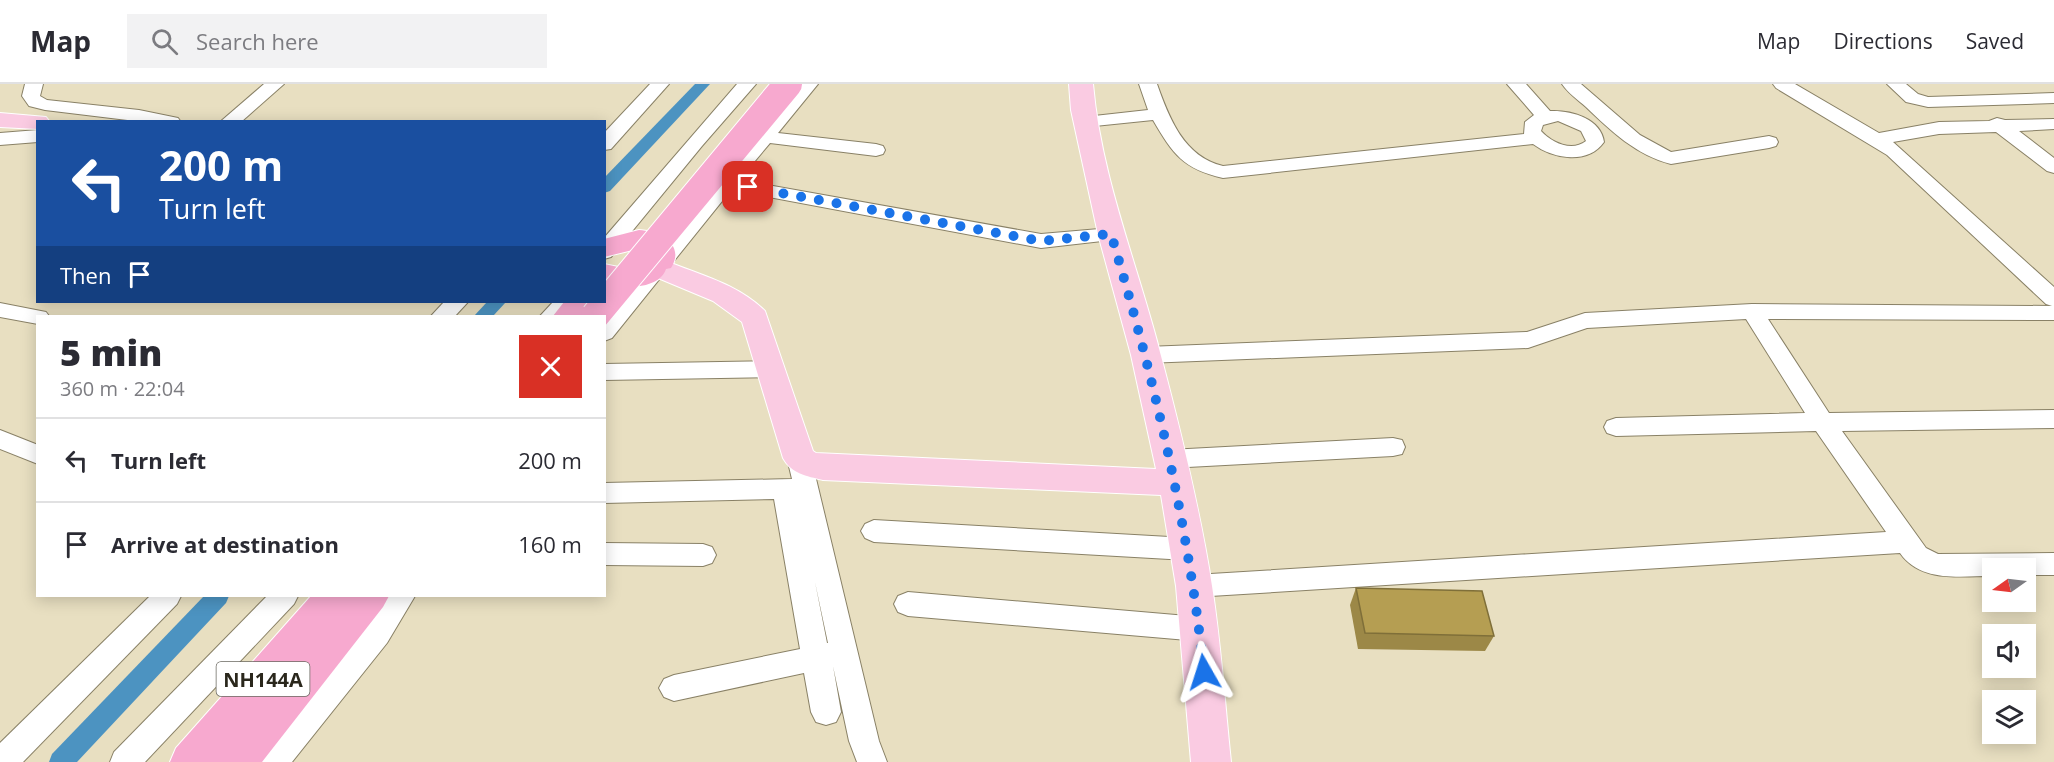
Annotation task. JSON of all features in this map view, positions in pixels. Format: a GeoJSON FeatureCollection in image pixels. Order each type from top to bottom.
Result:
{"type":"FeatureCollection","features":[{"type":"Feature","properties":{"kind":"highway"},"geometry":{"type":"LineString","coordinates":[[606,258],[768,84]]}},
{"type":"Feature","properties":{"kind":"highway"},"geometry":{"type":"LineString","coordinates":[[606,303],[788,84]]}},
{"type":"Feature","properties":{"kind":"highway"},"geometry":{"type":"LineString","coordinates":[[606,261],[616,278],[626,279],[637,277],[658,264]]}},
{"type":"Feature","properties":{"kind":"highway"},"geometry":{"type":"LineString","coordinates":[[569,315],[580,303]]}},
{"type":"Feature","properties":{"kind":"highway"},"geometry":{"type":"LineString","coordinates":[[596,315],[606,303]]}},
{"type":"Feature","properties":{"kind":"highway","name":"NH144A"},"geometry":{"type":"LineString","coordinates":[[191,762],[333,597]]}},
{"type":"Feature","properties":{"kind":"highway","name":"NH144A"},"geometry":{"type":"LineString","coordinates":[[236,762],[369,597]]}},
{"type":"Feature","properties":{"kind":"main road"},"geometry":{"type":"LineString","coordinates":[[1081,84],[1085,122],[1111,234],[1146,355],[1187,549],[1199,629],[1211,762]]}},
{"type":"Feature","properties":{"kind":"main road"},"geometry":{"type":"LineString","coordinates":[[0,120],[36,122]]}},
{"type":"Feature","properties":{"kind":"main road"},"geometry":{"type":"LineString","coordinates":[[0,127],[36,130]]}},
{"type":"Feature","properties":{"kind":"main road"},"geometry":{"type":"LineString","coordinates":[[658,264],[735,301],[749,310],[755,318],[772,369],[797,479]]}},
{"type":"Feature","properties":{"kind":"main road"},"geometry":{"type":"LineString","coordinates":[[797,479],[807,464],[824,467],[1172,471]]}},
{"type":"Feature","properties":{"kind":"street"},"geometry":{"type":"LineString","coordinates":[[34,84],[31,96],[35,102],[45,105],[139,115],[163,120]]}},
{"type":"Feature","properties":{"kind":"street"},"geometry":{"type":"LineString","coordinates":[[231,120],[275,84]]}},
{"type":"Feature","properties":{"kind":"street"},"geometry":{"type":"LineString","coordinates":[[606,143],[660,84]]}},
{"type":"Feature","properties":{"kind":"street"},"geometry":{"type":"LineString","coordinates":[[606,258],[747,84]]}},
{"type":"Feature","properties":{"kind":"street"},"geometry":{"type":"LineString","coordinates":[[606,330],[658,264],[809,84]]}},
{"type":"Feature","properties":{"kind":"street"},"geometry":{"type":"LineString","coordinates":[[1148,84],[1158,114],[1185,157],[1202,167],[1223,172],[1536,138]]}},
{"type":"Feature","properties":{"kind":"street"},"geometry":{"type":"LineString","coordinates":[[1517,84],[1545,117]]}},
{"type":"Feature","properties":{"kind":"street"},"geometry":{"type":"LineString","coordinates":[[1571,84],[1643,146],[1662,157],[1671,158],[1769,142]]}},
{"type":"Feature","properties":{"kind":"street"},"geometry":{"type":"LineString","coordinates":[[1782,84],[1876,139],[1912,166],[2054,299]]}},
{"type":"Feature","properties":{"kind":"street"},"geometry":{"type":"LineString","coordinates":[[1896,84],[1912,98],[1920,101],[2054,98]]}},
{"type":"Feature","properties":{"kind":"street"},"geometry":{"type":"LineString","coordinates":[[1968,101],[2054,167]]}},
{"type":"Feature","properties":{"kind":"street"},"geometry":{"type":"LineString","coordinates":[[1085,122],[1158,114]]}},
{"type":"Feature","properties":{"kind":"street"},"geometry":{"type":"LineString","coordinates":[[1558,116],[1578,121],[1592,131],[1595,142],[1591,147],[1574,151],[1552,148],[1536,138],[1532,127],[1534,122],[1545,117],[1558,116]]}},
{"type":"Feature","properties":{"kind":"street"},"geometry":{"type":"LineString","coordinates":[[1876,139],[1939,128],[2054,124]]}},
{"type":"Feature","properties":{"kind":"street"},"geometry":{"type":"LineString","coordinates":[[0,139],[36,136]]}},
{"type":"Feature","properties":{"kind":"street"},"geometry":{"type":"LineString","coordinates":[[765,137],[876,150]]}},
{"type":"Feature","properties":{"kind":"street"},"geometry":{"type":"LineString","coordinates":[[726,183],[1041,241],[1111,234]]}},
{"type":"Feature","properties":{"kind":"street"},"geometry":{"type":"LineString","coordinates":[[443,315],[456,303]]}},
{"type":"Feature","properties":{"kind":"street"},"geometry":{"type":"LineString","coordinates":[[552,315],[564,303]]}},
{"type":"Feature","properties":{"kind":"street"},"geometry":{"type":"LineString","coordinates":[[2,311],[36,317]]}},
{"type":"Feature","properties":{"kind":"street"},"geometry":{"type":"LineString","coordinates":[[1752,311],[1822,421],[1917,556],[1936,565],[2054,564]]}},
{"type":"Feature","properties":{"kind":"street"},"geometry":{"type":"LineString","coordinates":[[1146,355],[1528,340],[1585,321],[1752,311],[2054,313]]}},
{"type":"Feature","properties":{"kind":"street"},"geometry":{"type":"LineString","coordinates":[[606,372],[772,369]]}},
{"type":"Feature","properties":{"kind":"street"},"geometry":{"type":"LineString","coordinates":[[1616,427],[1822,421],[2054,419]]}},
{"type":"Feature","properties":{"kind":"street"},"geometry":{"type":"LineString","coordinates":[[0,439],[36,454]]}},
{"type":"Feature","properties":{"kind":"street"},"geometry":{"type":"LineString","coordinates":[[1172,471],[1393,447]]}},
{"type":"Feature","properties":{"kind":"street"},"geometry":{"type":"LineString","coordinates":[[606,493],[797,479]]}},
{"type":"Feature","properties":{"kind":"street"},"geometry":{"type":"LineString","coordinates":[[797,479],[833,598],[864,741],[872,762]]}},
{"type":"Feature","properties":{"kind":"street"},"geometry":{"type":"LineString","coordinates":[[797,479],[806,605],[826,712]]}},
{"type":"Feature","properties":{"kind":"street"},"geometry":{"type":"LineString","coordinates":[[874,531],[1187,549]]}},
{"type":"Feature","properties":{"kind":"street"},"geometry":{"type":"LineString","coordinates":[[1194,586],[1905,542]]}},
{"type":"Feature","properties":{"kind":"street"},"geometry":{"type":"LineString","coordinates":[[606,555],[704,555]]}},
{"type":"Feature","properties":{"kind":"street"},"geometry":{"type":"LineString","coordinates":[[2,762],[12,740],[166,597]]}},
{"type":"Feature","properties":{"kind":"street"},"geometry":{"type":"LineString","coordinates":[[125,762],[283,597]]}},
{"type":"Feature","properties":{"kind":"street"},"geometry":{"type":"LineString","coordinates":[[273,762],[377,634],[400,597]]}},
{"type":"Feature","properties":{"kind":"street"},"geometry":{"type":"LineString","coordinates":[[806,605],[833,598]]}},
{"type":"Feature","properties":{"kind":"street"},"geometry":{"type":"LineString","coordinates":[[908,604],[1199,629]]}},
{"type":"Feature","properties":{"kind":"street"},"geometry":{"type":"LineString","coordinates":[[674,688],[845,651]]}},
{"type":"Feature","properties":{"kind":"building"},"geometry":{"type":"Polygon","coordinates":[[[1356,588],[1482,591],[1494,636],[1365,633],[1356,588]]]}},
{"type":"Feature","properties":{"kind":"waterway"},"geometry":{"type":"LineString","coordinates":[[606,186],[703,84]]}},
{"type":"Feature","properties":{"kind":"waterway"},"geometry":{"type":"LineString","coordinates":[[484,315],[496,303]]}},
{"type":"Feature","properties":{"kind":"waterway"},"geometry":{"type":"LineString","coordinates":[[61,762],[217,597]]}},
{"type":"Feature","properties":{"kind":"route"},"geometry":{"type":"LineString","coordinates":[[748,187],[1041,241],[1111,234],[1146,355],[1175,483],[1194,586],[1204,672]]}}]}
